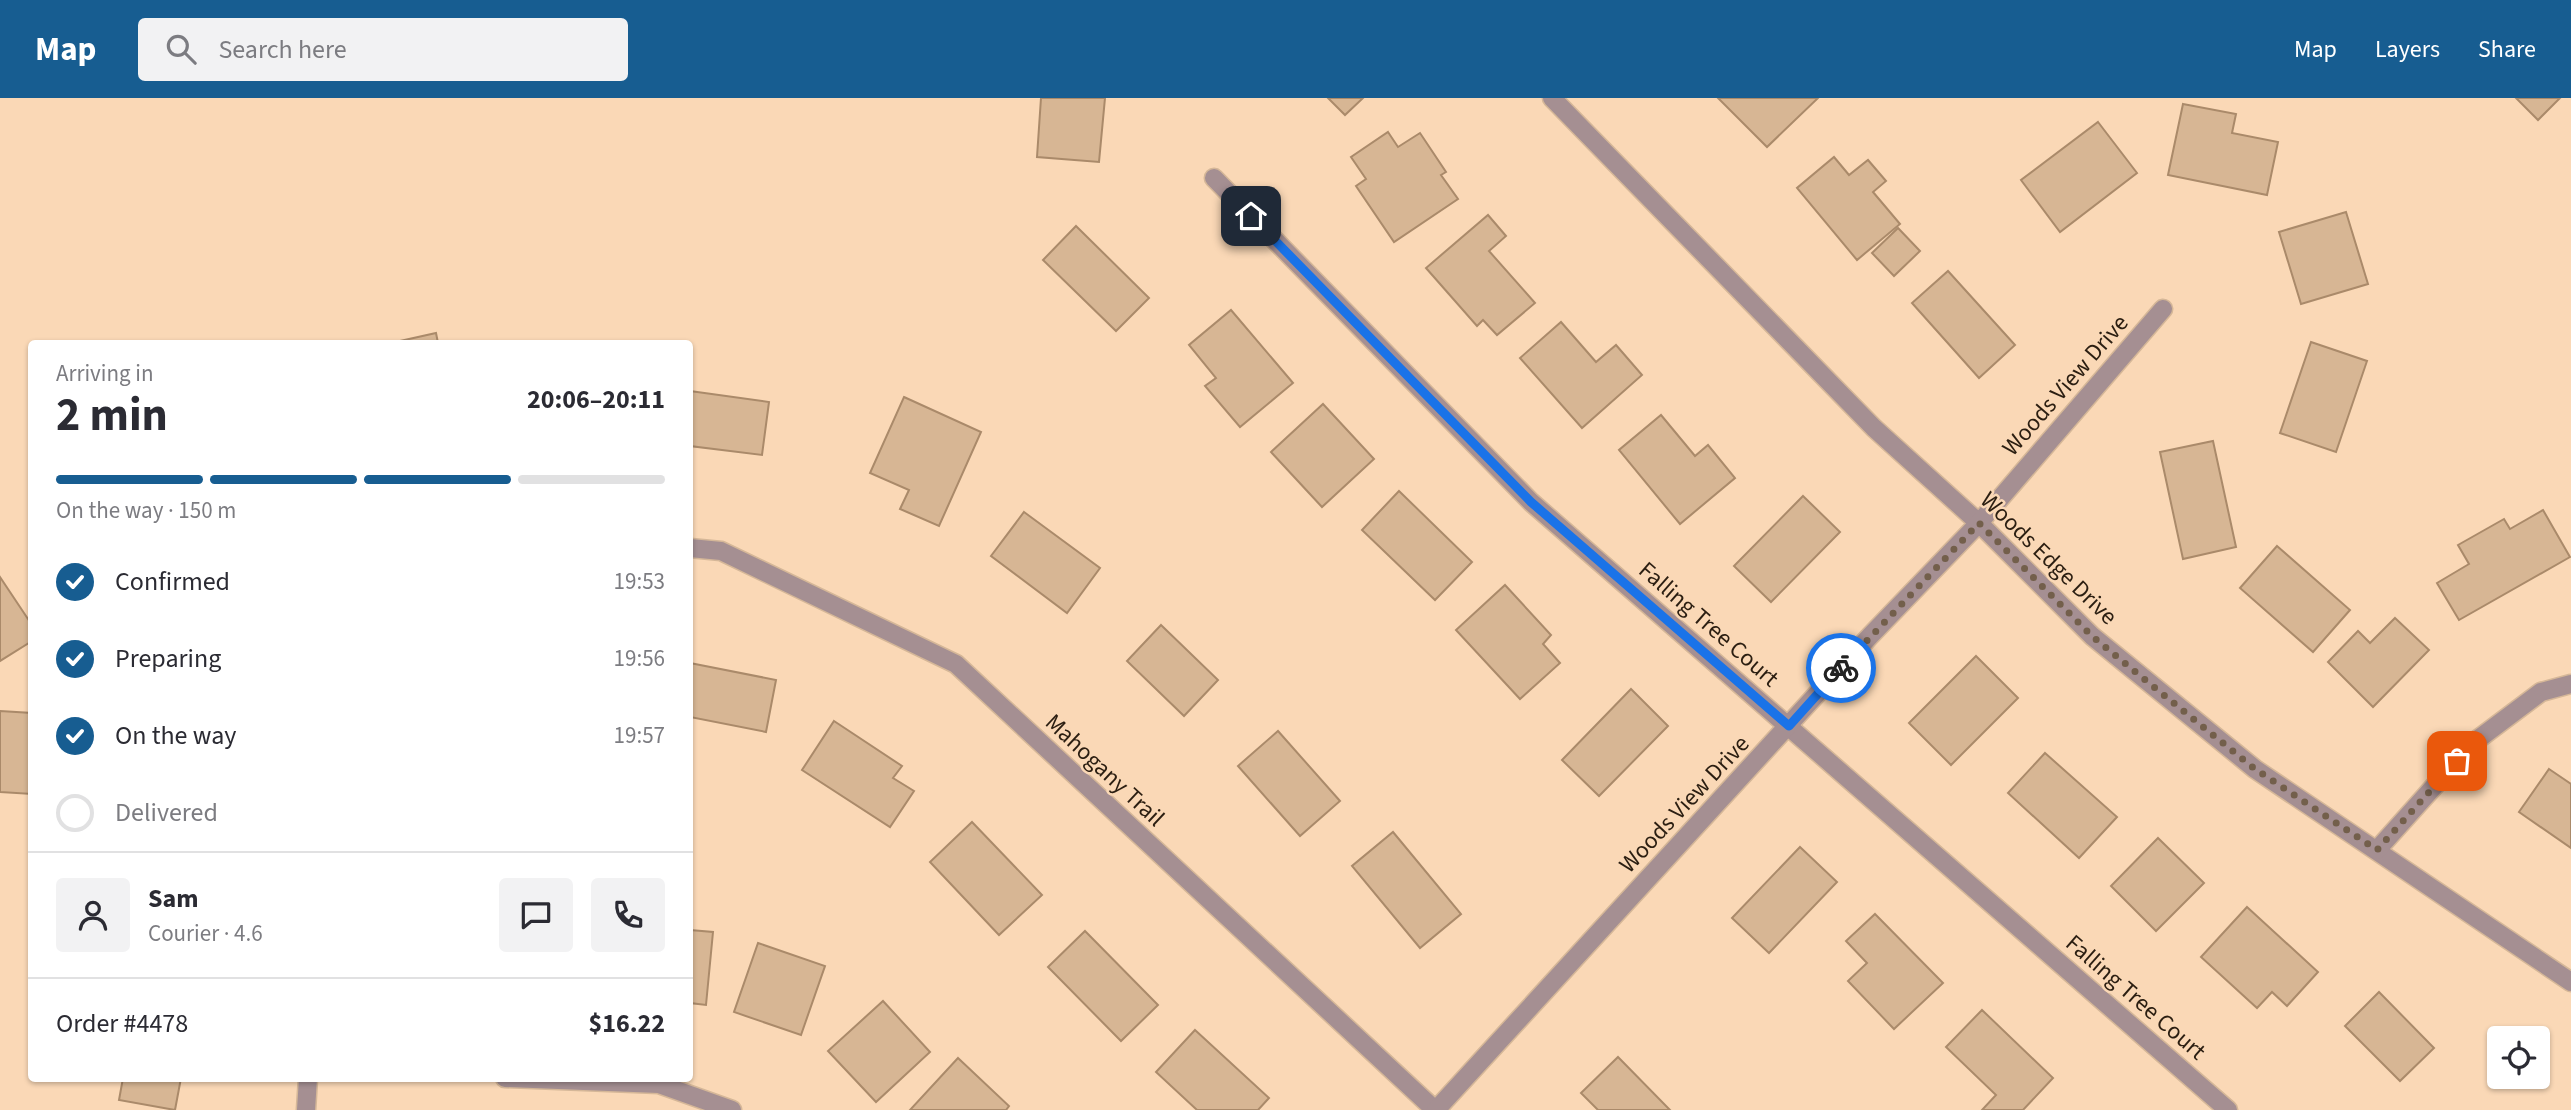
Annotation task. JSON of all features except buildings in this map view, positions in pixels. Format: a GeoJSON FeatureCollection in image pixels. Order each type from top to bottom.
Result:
{"type":"FeatureCollection","features":[{"type":"Feature","properties":{"kind":"street","name":"Woods Edge Drive"},"geometry":{"type":"LineString","coordinates":[[1554,99],[1874,428],[1979,523],[2103,645],[2255,769],[2571,982]]}},
{"type":"Feature","properties":{"kind":"street","name":"Falling Tree Court"},"geometry":{"type":"LineString","coordinates":[[1214,178],[1531,502],[2228,1110]]}},
{"type":"Feature","properties":{"kind":"street","name":"Woods View Drive"},"geometry":{"type":"LineString","coordinates":[[1435,1110],[1870,636],[1979,523],[2163,309]]}},
{"type":"Feature","properties":{"kind":"street","name":"Mahogany Trail"},"geometry":{"type":"LineString","coordinates":[[693,548],[721,551],[956,664],[1435,1110]]}},
{"type":"Feature","properties":{"kind":"street"},"geometry":{"type":"LineString","coordinates":[[2377,850],[2473,743],[2541,692],[2571,684]]}},
{"type":"Feature","properties":{"kind":"street"},"geometry":{"type":"LineString","coordinates":[[306,1110],[308,1082]]}},
{"type":"Feature","properties":{"kind":"street"},"geometry":{"type":"LineString","coordinates":[[608,1082],[659,1084],[732,1110]]}},
{"type":"Feature","properties":{"kind":"way so far"},"geometry":{"type":"LineString","coordinates":[[1841,668],[1979,523],[2092,636],[2133,670],[2255,769],[2377,850],[2457,761]]}},
{"type":"Feature","properties":{"kind":"route"},"geometry":{"type":"LineString","coordinates":[[1251,216],[1531,502],[1789,726],[1841,668]]}}]}
